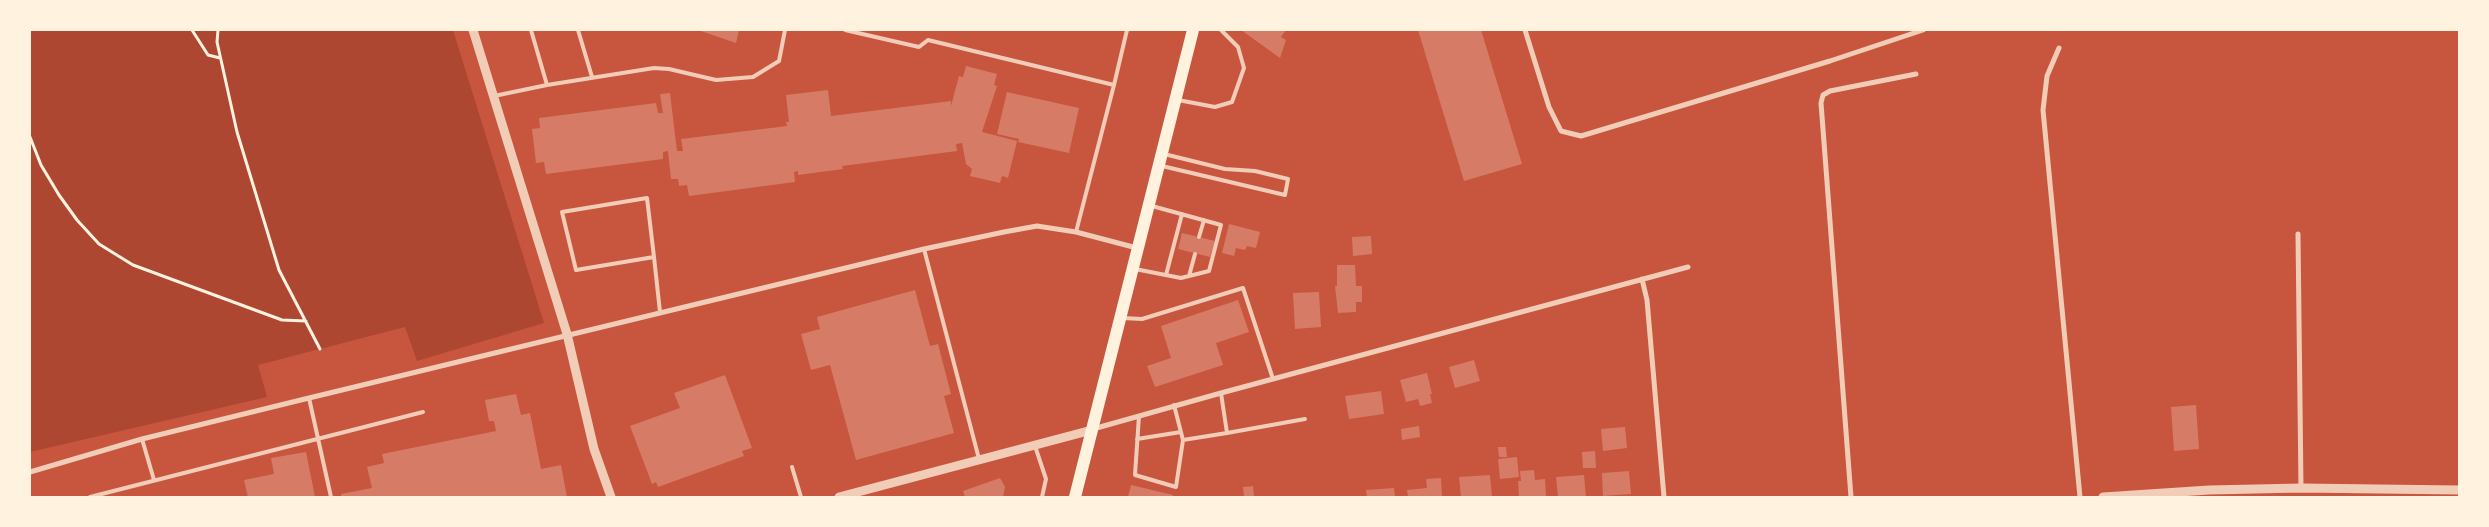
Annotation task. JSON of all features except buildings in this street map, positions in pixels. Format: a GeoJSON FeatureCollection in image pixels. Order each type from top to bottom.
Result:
{"type":"FeatureCollection","features":[{"type":"Feature","properties":{"kind":"main road"},"geometry":{"type":"LineString","coordinates":[[1075,497],[1193,30]]}},
{"type":"Feature","properties":{"kind":"street"},"geometry":{"type":"LineString","coordinates":[[473,30],[567,334],[594,448],[611,497]]}},
{"type":"Feature","properties":{"kind":"street"},"geometry":{"type":"LineString","coordinates":[[1525,30],[1549,107],[1560,131],[1581,136],[1830,61],[1923,30]]}},
{"type":"Feature","properties":{"kind":"street"},"geometry":{"type":"LineString","coordinates":[[2059,48],[2047,76],[2043,110],[2080,497]]}},
{"type":"Feature","properties":{"kind":"street"},"geometry":{"type":"LineString","coordinates":[[1851,497],[1821,103],[1823,95],[1830,91],[1916,74]]}},
{"type":"Feature","properties":{"kind":"street"},"geometry":{"type":"LineString","coordinates":[[30,472],[142,439],[924,248],[1037,226],[1076,232],[1138,248]]}},
{"type":"Feature","properties":{"kind":"street"},"geometry":{"type":"LineString","coordinates":[[2298,234],[2301,488]]}},
{"type":"Feature","properties":{"kind":"street"},"geometry":{"type":"LineString","coordinates":[[839,497],[1688,267]]}},
{"type":"Feature","properties":{"kind":"street"},"geometry":{"type":"LineString","coordinates":[[1642,279],[1647,300],[1664,497]]}},
{"type":"Feature","properties":{"kind":"street"},"geometry":{"type":"LineString","coordinates":[[2103,497],[2301,488],[2459,490]]}},
{"type":"Feature","properties":{"kind":"lane"},"geometry":{"type":"LineString","coordinates":[[531,30],[547,84]]}},
{"type":"Feature","properties":{"kind":"lane"},"geometry":{"type":"LineString","coordinates":[[578,30],[592,77]]}},
{"type":"Feature","properties":{"kind":"lane"},"geometry":{"type":"LineString","coordinates":[[494,96],[547,84],[654,68],[669,69],[716,80],[753,77],[779,61],[785,30]]}},
{"type":"Feature","properties":{"kind":"lane"},"geometry":{"type":"LineString","coordinates":[[845,30],[919,47],[928,40],[1114,84]]}},
{"type":"Feature","properties":{"kind":"lane"},"geometry":{"type":"LineString","coordinates":[[1076,232],[1127,30]]}},
{"type":"Feature","properties":{"kind":"lane"},"geometry":{"type":"LineString","coordinates":[[1175,99],[1214,107],[1232,102],[1244,68],[1238,47],[1220,30]]}},
{"type":"Feature","properties":{"kind":"lane"},"geometry":{"type":"LineString","coordinates":[[1160,159],[1225,169],[1255,171],[1288,179],[1284,195],[1160,159]]}},
{"type":"Feature","properties":{"kind":"lane"},"geometry":{"type":"LineString","coordinates":[[654,256],[576,270],[562,212],[648,198],[660,312]]}},
{"type":"Feature","properties":{"kind":"lane"},"geometry":{"type":"LineString","coordinates":[[1133,268],[1180,278],[1209,271],[1221,225],[1148,205]]}},
{"type":"Feature","properties":{"kind":"lane"},"geometry":{"type":"LineString","coordinates":[[1166,275],[1182,214]]}},
{"type":"Feature","properties":{"kind":"lane"},"geometry":{"type":"LineString","coordinates":[[1199,237],[1204,220]]}},
{"type":"Feature","properties":{"kind":"lane"},"geometry":{"type":"LineString","coordinates":[[924,248],[979,459]]}},
{"type":"Feature","properties":{"kind":"lane"},"geometry":{"type":"LineString","coordinates":[[1189,276],[1195,254]]}},
{"type":"Feature","properties":{"kind":"lane"},"geometry":{"type":"LineString","coordinates":[[1120,318],[1142,319],[1243,288],[1273,379]]}},
{"type":"Feature","properties":{"kind":"lane"},"geometry":{"type":"LineString","coordinates":[[1221,392],[1227,433]]}},
{"type":"Feature","properties":{"kind":"lane"},"geometry":{"type":"LineString","coordinates":[[309,398],[331,497]]}},
{"type":"Feature","properties":{"kind":"lane"},"geometry":{"type":"LineString","coordinates":[[1139,416],[1135,475],[1176,487],[1182,440],[1174,405]]}},
{"type":"Feature","properties":{"kind":"lane"},"geometry":{"type":"LineString","coordinates":[[90,497],[423,412]]}},
{"type":"Feature","properties":{"kind":"lane"},"geometry":{"type":"LineString","coordinates":[[1182,440],[1305,419]]}},
{"type":"Feature","properties":{"kind":"lane"},"geometry":{"type":"LineString","coordinates":[[1137,439],[1181,432]]}},
{"type":"Feature","properties":{"kind":"lane"},"geometry":{"type":"LineString","coordinates":[[142,439],[154,480]]}},
{"type":"Feature","properties":{"kind":"lane"},"geometry":{"type":"LineString","coordinates":[[1034,444],[1046,478],[1042,497]]}},
{"type":"Feature","properties":{"kind":"lane"},"geometry":{"type":"LineString","coordinates":[[792,467],[801,497]]}},
{"type":"Feature","properties":{"kind":"path"},"geometry":{"type":"LineString","coordinates":[[192,30],[208,55],[220,58]]}},
{"type":"Feature","properties":{"kind":"path"},"geometry":{"type":"LineString","coordinates":[[218,30],[220,58],[237,132],[279,270],[320,349]]}},
{"type":"Feature","properties":{"kind":"path"},"geometry":{"type":"LineString","coordinates":[[30,137],[41,165],[59,195],[77,220],[99,244],[133,265],[282,320],[306,321]]}},
{"type":"Feature","properties":{"kind":"shaded area"},"geometry":{"type":"Polygon","coordinates":[[[30,30],[453,30],[544,323],[417,361],[405,327],[258,365],[267,397],[30,452],[30,30]]]}}]}
